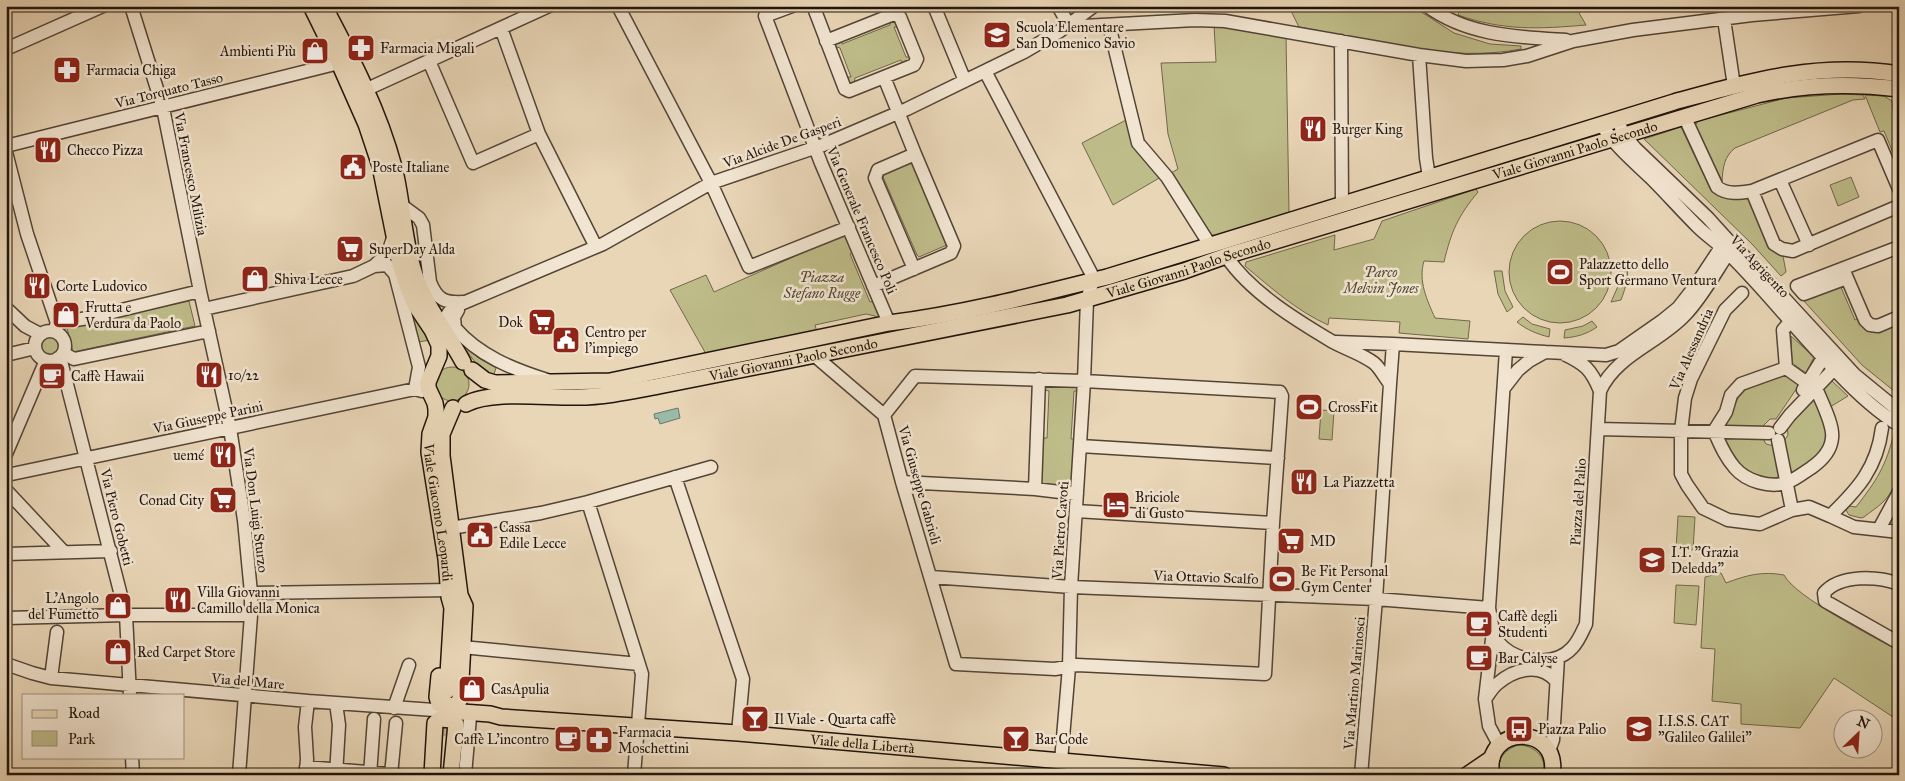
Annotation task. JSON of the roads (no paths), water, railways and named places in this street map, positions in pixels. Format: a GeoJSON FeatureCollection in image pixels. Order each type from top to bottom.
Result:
{"type":"FeatureCollection","features":[{"type":"Feature","properties":{"kind":"main road","name":"Viale Giacomo Leopardi"},"geometry":{"type":"LineString","coordinates":[[311,6],[366,124],[377,158],[399,260],[410,294],[439,346],[439,356],[428,382],[435,403],[436,417],[430,434],[429,452],[453,594],[465,606],[462,647],[442,705]]}},
{"type":"Feature","properties":{"kind":"main road","name":"Viale Giacomo Leopardi"},"geometry":{"type":"LineString","coordinates":[[324,6],[365,90],[391,159],[410,259],[415,275],[426,302],[476,382],[476,389],[472,398],[460,406],[441,441],[451,528],[453,594],[442,705]]}},
{"type":"Feature","properties":{"kind":"main road","name":"Viale Giovanni Paolo Secondo"},"geometry":{"type":"LineString","coordinates":[[460,406],[479,399],[600,396],[657,380],[888,323],[1029,297],[1210,245],[1618,120],[1734,86],[1780,75],[1806,71],[1858,70],[1899,74]]}},
{"type":"Feature","properties":{"kind":"main road","name":"Viale Giovanni Paolo Secondo"},"geometry":{"type":"LineString","coordinates":[[467,366],[485,380],[495,383],[558,384],[657,380],[815,356],[1087,300],[1757,95],[1783,89],[1836,84],[1898,89]]}},
{"type":"Feature","properties":{"kind":"main road"},"geometry":{"type":"LineString","coordinates":[[888,323],[892,339]]}},
{"type":"Feature","properties":{"kind":"main road"},"geometry":{"type":"LineString","coordinates":[[432,370],[444,360],[454,359],[467,366]]}},
{"type":"Feature","properties":{"kind":"main road"},"geometry":{"type":"LineString","coordinates":[[432,398],[441,405],[460,406]]}},
{"type":"Feature","properties":{"kind":"main road"},"geometry":{"type":"LineString","coordinates":[[440,775],[449,734],[456,722],[440,718],[442,705]]}},
{"type":"Feature","properties":{"kind":"main road"},"geometry":{"type":"LineString","coordinates":[[432,775],[442,705]]}},
{"type":"Feature","properties":{"kind":"main road","name":"Viale della Libertà"},"geometry":{"type":"LineString","coordinates":[[442,705],[469,716],[490,714],[501,717],[738,734],[1061,761],[1168,773],[1224,775]]}},
{"type":"Feature","properties":{"kind":"main road"},"geometry":{"type":"LineString","coordinates":[[444,775],[449,734],[459,722],[469,716]]}},
{"type":"Feature","properties":{"kind":"main road"},"geometry":{"type":"LineString","coordinates":[[449,734],[452,775]]}},
{"type":"Feature","properties":{"kind":"main road"},"geometry":{"type":"LineString","coordinates":[[1467,775],[1494,754],[1503,742],[1512,737],[1523,736],[1533,738],[1542,743],[1549,751],[1555,773]]}},
{"type":"Feature","properties":{"kind":"main road"},"geometry":{"type":"LineString","coordinates":[[1492,775],[1494,754]]}},
{"type":"Feature","properties":{"kind":"street"},"geometry":{"type":"LineString","coordinates":[[6,49],[103,6]]}},
{"type":"Feature","properties":{"kind":"street","name":"Via Francesco Milizia"},"geometry":{"type":"LineString","coordinates":[[131,6],[163,108],[204,309]]}},
{"type":"Feature","properties":{"kind":"street"},"geometry":{"type":"LineString","coordinates":[[365,90],[550,6]]}},
{"type":"Feature","properties":{"kind":"street"},"geometry":{"type":"LineString","coordinates":[[618,6],[711,183],[749,267],[849,227]]}},
{"type":"Feature","properties":{"kind":"street","name":"Via Generale Francesco Poli"},"geometry":{"type":"LineString","coordinates":[[792,6],[765,16],[814,148],[888,323]]}},
{"type":"Feature","properties":{"kind":"street"},"geometry":{"type":"LineString","coordinates":[[813,6],[826,41],[845,89],[849,91],[914,65],[917,59],[900,17],[894,14],[826,41]]}},
{"type":"Feature","properties":{"kind":"street"},"geometry":{"type":"LineString","coordinates":[[934,6],[965,81]]}},
{"type":"Feature","properties":{"kind":"street"},"geometry":{"type":"LineString","coordinates":[[1058,6],[1069,25],[1109,25],[1195,20],[1225,21],[1419,55],[1466,61],[1503,60],[1527,56],[1573,41],[1633,30],[1724,19],[1751,11],[1859,6]]}},
{"type":"Feature","properties":{"kind":"street","name":"Via Alcide De Gasperi"},"geometry":{"type":"LineString","coordinates":[[444,332],[446,316],[451,310],[596,247],[711,183],[814,148],[898,113],[1024,52],[1069,25],[1094,6]]}},
{"type":"Feature","properties":{"kind":"street"},"geometry":{"type":"LineString","coordinates":[[1427,6],[1452,21],[1494,34],[1573,41]]}},
{"type":"Feature","properties":{"kind":"street"},"geometry":{"type":"LineString","coordinates":[[1724,19],[1734,86]]}},
{"type":"Feature","properties":{"kind":"street"},"geometry":{"type":"LineString","coordinates":[[1109,25],[1138,143],[1168,177],[1210,245]]}},
{"type":"Feature","properties":{"kind":"street"},"geometry":{"type":"LineString","coordinates":[[501,28],[539,134],[596,247]]}},
{"type":"Feature","properties":{"kind":"street"},"geometry":{"type":"LineString","coordinates":[[1525,37],[1532,44],[1532,50],[1527,56]]}},
{"type":"Feature","properties":{"kind":"street"},"geometry":{"type":"LineString","coordinates":[[1341,41],[1342,204]]}},
{"type":"Feature","properties":{"kind":"street"},"geometry":{"type":"LineString","coordinates":[[1419,55],[1429,177]]}},
{"type":"Feature","properties":{"kind":"street"},"geometry":{"type":"LineString","coordinates":[[429,61],[473,163],[539,134]]}},
{"type":"Feature","properties":{"kind":"street","name":"Via Torquato Tasso"},"geometry":{"type":"LineString","coordinates":[[6,146],[339,63]]}},
{"type":"Feature","properties":{"kind":"street"},"geometry":{"type":"LineString","coordinates":[[985,71],[1093,280]]}},
{"type":"Feature","properties":{"kind":"street"},"geometry":{"type":"LineString","coordinates":[[873,286],[951,253],[954,246],[884,77]]}},
{"type":"Feature","properties":{"kind":"street"},"geometry":{"type":"LineString","coordinates":[[1898,89],[1899,93]]}},
{"type":"Feature","properties":{"kind":"street"},"geometry":{"type":"LineString","coordinates":[[1684,118],[1717,187],[1728,193],[1752,191],[1878,140],[1899,189]]}},
{"type":"Feature","properties":{"kind":"street","name":"Via Agrigento"},"geometry":{"type":"LineString","coordinates":[[1617,137],[1618,120]]}},
{"type":"Feature","properties":{"kind":"street","name":"Via Agrigento"},"geometry":{"type":"LineString","coordinates":[[1602,125],[1617,137],[1699,228],[1728,246],[1773,301],[1855,375],[1899,411]]}},
{"type":"Feature","properties":{"kind":"street"},"geometry":{"type":"LineString","coordinates":[[6,152],[27,234],[58,333],[64,340],[6,454]]}},
{"type":"Feature","properties":{"kind":"street"},"geometry":{"type":"LineString","coordinates":[[914,269],[875,178],[878,170],[915,154]]}},
{"type":"Feature","properties":{"kind":"street"},"geometry":{"type":"LineString","coordinates":[[1780,180],[1808,245]]}},
{"type":"Feature","properties":{"kind":"street"},"geometry":{"type":"LineString","coordinates":[[1752,191],[1774,244],[1782,249],[1793,251],[1899,206]]}},
{"type":"Feature","properties":{"kind":"street"},"geometry":{"type":"LineString","coordinates":[[400,204],[419,218],[423,225],[433,288],[441,299],[446,302],[468,302]]}},
{"type":"Feature","properties":{"kind":"street"},"geometry":{"type":"LineString","coordinates":[[204,309],[354,276],[374,266],[388,252],[394,232]]}},
{"type":"Feature","properties":{"kind":"street","name":"Via Alessandria"},"geometry":{"type":"LineString","coordinates":[[1564,354],[1606,355],[1619,351],[1678,308],[1728,246]]}},
{"type":"Feature","properties":{"kind":"street","name":"Via Alessandria"},"geometry":{"type":"LineString","coordinates":[[1600,391],[1605,379],[1613,369],[1684,316],[1698,299],[1728,246]]}},
{"type":"Feature","properties":{"kind":"street"},"geometry":{"type":"LineString","coordinates":[[1899,247],[1845,273],[1865,320],[1870,325],[1878,326],[1899,317]]}},
{"type":"Feature","properties":{"kind":"street"},"geometry":{"type":"LineString","coordinates":[[1226,256],[1236,271],[1261,293],[1301,322],[1334,342],[1375,363],[1390,384]]}},
{"type":"Feature","properties":{"kind":"street"},"geometry":{"type":"LineString","coordinates":[[374,266],[387,265],[393,270],[419,367],[414,389],[426,392],[432,398]]}},
{"type":"Feature","properties":{"kind":"street","name":"Via Pietro Cavoti"},"geometry":{"type":"LineString","coordinates":[[1061,761],[1070,667],[1071,587],[1084,381],[1087,300],[1093,280]]}},
{"type":"Feature","properties":{"kind":"street"},"geometry":{"type":"LineString","coordinates":[[200,291],[56,327],[40,334],[36,340],[35,348],[38,356],[74,358],[209,331]]}},
{"type":"Feature","properties":{"kind":"street","name":"Via Alessandria"},"geometry":{"type":"LineString","coordinates":[[1742,293],[1725,310],[1691,379],[1685,398],[1681,431],[1681,474],[1687,485],[1703,508],[1728,520],[1760,524],[1792,510],[1809,507],[1854,527],[1899,532]]}},
{"type":"Feature","properties":{"kind":"street"},"geometry":{"type":"LineString","coordinates":[[468,302],[456,311],[453,323],[454,328],[465,339],[478,350],[501,363],[558,384]]}},
{"type":"Feature","properties":{"kind":"street"},"geometry":{"type":"LineString","coordinates":[[6,308],[26,326],[40,334]]}},
{"type":"Feature","properties":{"kind":"street","name":"Via Don Luigi Sturzo"},"geometry":{"type":"LineString","coordinates":[[204,309],[230,428],[244,520],[251,593],[246,696],[239,775]]}},
{"type":"Feature","properties":{"kind":"street"},"geometry":{"type":"LineString","coordinates":[[1786,368],[1784,330],[1793,318]]}},
{"type":"Feature","properties":{"kind":"street","name":"Via Agrigento"},"geometry":{"type":"LineString","coordinates":[[1793,318],[1823,358],[1870,404],[1899,424]]}},
{"type":"Feature","properties":{"kind":"street"},"geometry":{"type":"LineString","coordinates":[[1334,342],[1564,354],[1583,363],[1593,374],[1600,391]]}},
{"type":"Feature","properties":{"kind":"street","name":"Via Martino Marinosci"},"geometry":{"type":"LineString","coordinates":[[1361,775],[1376,599],[1393,344]]}},
{"type":"Feature","properties":{"kind":"street"},"geometry":{"type":"LineString","coordinates":[[6,355],[35,348]]}},
{"type":"Feature","properties":{"kind":"street"},"geometry":{"type":"LineString","coordinates":[[1506,350],[1489,608],[1493,631],[1498,642],[1508,650],[1524,658],[1540,661],[1558,658],[1553,740],[1549,751]]}},
{"type":"Feature","properties":{"kind":"street"},"geometry":{"type":"LineString","coordinates":[[1504,388],[1518,370],[1530,360],[1545,352]]}},
{"type":"Feature","properties":{"kind":"street"},"geometry":{"type":"LineString","coordinates":[[815,356],[884,415]]}},
{"type":"Feature","properties":{"kind":"street","name":"Via Piero Gobetti"},"geometry":{"type":"LineString","coordinates":[[56,357],[62,365],[126,615],[130,690]]}},
{"type":"Feature","properties":{"kind":"street"},"geometry":{"type":"LineString","coordinates":[[1775,434],[1811,385],[1823,358]]}},
{"type":"Feature","properties":{"kind":"street"},"geometry":{"type":"LineString","coordinates":[[1714,431],[1725,454],[1736,469],[1764,484],[1778,485],[1786,483],[1821,461],[1828,451],[1832,439],[1832,430],[1811,385],[1786,368]]}},
{"type":"Feature","properties":{"kind":"street"},"geometry":{"type":"LineString","coordinates":[[1714,431],[1726,412],[1731,394],[1741,384],[1786,368]]}},
{"type":"Feature","properties":{"kind":"street"},"geometry":{"type":"LineString","coordinates":[[1811,385],[1834,369]]}},
{"type":"Feature","properties":{"kind":"street","name":"Via Giuseppe Gabrieli"},"geometry":{"type":"LineString","coordinates":[[1070,667],[1056,669],[956,664],[884,415],[915,376],[1039,379],[1280,392],[1282,396],[1278,458]]}},
{"type":"Feature","properties":{"kind":"street"},"geometry":{"type":"LineString","coordinates":[[1035,490],[1039,379]]}},
{"type":"Feature","properties":{"kind":"street","name":"Via Giuseppe Parini"},"geometry":{"type":"LineString","coordinates":[[6,474],[414,389]]}},
{"type":"Feature","properties":{"kind":"street","name":"Piazza del Palio"},"geometry":{"type":"LineString","coordinates":[[1558,658],[1572,649],[1586,624],[1600,391]]}},
{"type":"Feature","properties":{"kind":"street"},"geometry":{"type":"LineString","coordinates":[[1830,516],[1866,477],[1875,460],[1882,428]]}},
{"type":"Feature","properties":{"kind":"street"},"geometry":{"type":"LineString","coordinates":[[1598,429],[1775,434]]}},
{"type":"Feature","properties":{"kind":"street"},"geometry":{"type":"LineString","coordinates":[[1775,434],[1792,510]]}},
{"type":"Feature","properties":{"kind":"street"},"geometry":{"type":"LineString","coordinates":[[1070,667],[1077,665],[1265,674],[1278,458],[1080,446]]}},
{"type":"Feature","properties":{"kind":"street"},"geometry":{"type":"LineString","coordinates":[[451,528],[541,513],[588,502],[711,467]]}},
{"type":"Feature","properties":{"kind":"street"},"geometry":{"type":"LineString","coordinates":[[6,474],[6,480]]}},
{"type":"Feature","properties":{"kind":"street"},"geometry":{"type":"LineString","coordinates":[[675,477],[743,679],[738,734]]}},
{"type":"Feature","properties":{"kind":"street"},"geometry":{"type":"LineString","coordinates":[[902,482],[1077,494]]}},
{"type":"Feature","properties":{"kind":"street"},"geometry":{"type":"LineString","coordinates":[[6,490],[63,551]]}},
{"type":"Feature","properties":{"kind":"street"},"geometry":{"type":"LineString","coordinates":[[1879,529],[1899,492]]}},
{"type":"Feature","properties":{"kind":"street"},"geometry":{"type":"LineString","coordinates":[[588,502],[642,674],[634,775]]}},
{"type":"Feature","properties":{"kind":"street"},"geometry":{"type":"LineString","coordinates":[[1076,511],[1273,523]]}},
{"type":"Feature","properties":{"kind":"street"},"geometry":{"type":"LineString","coordinates":[[6,554],[111,551]]}},
{"type":"Feature","properties":{"kind":"street","name":"Via Ottavio Scalfo"},"geometry":{"type":"LineString","coordinates":[[931,577],[1071,587],[1376,599],[1489,608]]}},
{"type":"Feature","properties":{"kind":"street"},"geometry":{"type":"LineString","coordinates":[[1899,584],[1886,579],[1868,578],[1830,586],[1824,593],[1825,600],[1899,643]]}},
{"type":"Feature","properties":{"kind":"street"},"geometry":{"type":"LineString","coordinates":[[251,593],[453,594]]}},
{"type":"Feature","properties":{"kind":"street"},"geometry":{"type":"LineString","coordinates":[[6,618],[126,615],[251,615]]}},
{"type":"Feature","properties":{"kind":"street"},"geometry":{"type":"LineString","coordinates":[[1493,631],[1485,699],[1490,726],[1497,741],[1494,754]]}},
{"type":"Feature","properties":{"kind":"street"},"geometry":{"type":"LineString","coordinates":[[51,678],[57,632]]}},
{"type":"Feature","properties":{"kind":"street"},"geometry":{"type":"LineString","coordinates":[[462,647],[639,664]]}},
{"type":"Feature","properties":{"kind":"street"},"geometry":{"type":"LineString","coordinates":[[1485,699],[1497,684],[1524,668],[1524,658]]}},
{"type":"Feature","properties":{"kind":"street","name":"Via del Mare"},"geometry":{"type":"LineString","coordinates":[[6,664],[32,674],[51,678],[130,690],[246,696],[413,709],[442,705]]}},
{"type":"Feature","properties":{"kind":"street"},"geometry":{"type":"LineString","coordinates":[[394,708],[409,665]]}},
{"type":"Feature","properties":{"kind":"street"},"geometry":{"type":"LineString","coordinates":[[1518,671],[1539,670],[1550,673],[1556,681]]}},
{"type":"Feature","properties":{"kind":"street"},"geometry":{"type":"LineString","coordinates":[[308,701],[305,727],[306,767],[392,772],[396,723]]}},
{"type":"Feature","properties":{"kind":"street"},"geometry":{"type":"LineString","coordinates":[[336,704],[339,725],[337,768]]}},
{"type":"Feature","properties":{"kind":"street"},"geometry":{"type":"LineString","coordinates":[[464,775],[469,716]]}},
{"type":"Feature","properties":{"kind":"street"},"geometry":{"type":"LineString","coordinates":[[370,770],[374,719]]}},
{"type":"Feature","properties":{"kind":"street"},"geometry":{"type":"LineString","coordinates":[[132,758],[133,775]]}},
{"type":"Feature","properties":{"kind":"tunnel"},"geometry":{"type":"LineString","coordinates":[[443,736],[446,707]]}},
{"type":"Feature","properties":{"kind":"place","name":"Scuola Elementare San Domenico Savio"},"geometry":{"type":"Point","coordinates":[997,35]}},
{"type":"Feature","properties":{"kind":"place","name":"Farmacia Migali"},"geometry":{"type":"Point","coordinates":[361,48]}},
{"type":"Feature","properties":{"kind":"place","name":"Ambienti Più"},"geometry":{"type":"Point","coordinates":[315,51]}},
{"type":"Feature","properties":{"kind":"place","name":"Farmacia Chiga"},"geometry":{"type":"Point","coordinates":[67,70]}},
{"type":"Feature","properties":{"kind":"place","name":"Burger King"},"geometry":{"type":"Point","coordinates":[1313,129]}},
{"type":"Feature","properties":{"kind":"place","name":"Checco Pizza"},"geometry":{"type":"Point","coordinates":[48,150]}},
{"type":"Feature","properties":{"kind":"place","name":"Poste Italiane"},"geometry":{"type":"Point","coordinates":[353,167]}},
{"type":"Feature","properties":{"kind":"place","name":"SuperDay Alda"},"geometry":{"type":"Point","coordinates":[350,249]}},
{"type":"Feature","properties":{"kind":"place","name":"Palazzetto dello Sport Germano Ventura"},"geometry":{"type":"Point","coordinates":[1560,272]}},
{"type":"Feature","properties":{"kind":"place","name":"Shiva Lecce"},"geometry":{"type":"Point","coordinates":[255,279]}},
{"type":"Feature","properties":{"kind":"place","name":"Corte Ludovico"},"geometry":{"type":"Point","coordinates":[37,286]}},
{"type":"Feature","properties":{"kind":"place","name":"Frutta e Verdura da Paolo"},"geometry":{"type":"Point","coordinates":[66,315]}},
{"type":"Feature","properties":{"kind":"place","name":"Dok"},"geometry":{"type":"Point","coordinates":[542,322]}},
{"type":"Feature","properties":{"kind":"place","name":"Centro per l'impiego"},"geometry":{"type":"Point","coordinates":[566,340]}},
{"type":"Feature","properties":{"kind":"place","name":"10/22"},"geometry":{"type":"Point","coordinates":[209,375]}},
{"type":"Feature","properties":{"kind":"place","name":"Caffè Hawaii"},"geometry":{"type":"Point","coordinates":[52,376]}},
{"type":"Feature","properties":{"kind":"place","name":"CrossFit"},"geometry":{"type":"Point","coordinates":[1309,407]}},
{"type":"Feature","properties":{"kind":"place","name":"uemé"},"geometry":{"type":"Point","coordinates":[223,455]}},
{"type":"Feature","properties":{"kind":"place","name":"La Piazzetta"},"geometry":{"type":"Point","coordinates":[1304,482]}},
{"type":"Feature","properties":{"kind":"place","name":"Conad City"},"geometry":{"type":"Point","coordinates":[223,500]}},
{"type":"Feature","properties":{"kind":"place","name":"Briciole di Gusto"},"geometry":{"type":"Point","coordinates":[1116,505]}},
{"type":"Feature","properties":{"kind":"place","name":"Cassa Edile Lecce"},"geometry":{"type":"Point","coordinates":[480,535]}},
{"type":"Feature","properties":{"kind":"place","name":"MD"},"geometry":{"type":"Point","coordinates":[1291,541]}},
{"type":"Feature","properties":{"kind":"place","name":"I.T. \"Grazia Deledda\""},"geometry":{"type":"Point","coordinates":[1652,560]}},
{"type":"Feature","properties":{"kind":"place","name":"Be Fit Personal Gym Center"},"geometry":{"type":"Point","coordinates":[1282,579]}},
{"type":"Feature","properties":{"kind":"place","name":"Villa Giovanni Camillo della Monica"},"geometry":{"type":"Point","coordinates":[178,600]}},
{"type":"Feature","properties":{"kind":"place","name":"L'Angolo del Fumetto"},"geometry":{"type":"Point","coordinates":[118,606]}},
{"type":"Feature","properties":{"kind":"place","name":"Caffè degli Studenti"},"geometry":{"type":"Point","coordinates":[1479,624]}},
{"type":"Feature","properties":{"kind":"place","name":"Red Carpet Store"},"geometry":{"type":"Point","coordinates":[118,652]}},
{"type":"Feature","properties":{"kind":"place","name":"Bar Calyse"},"geometry":{"type":"Point","coordinates":[1479,658]}},
{"type":"Feature","properties":{"kind":"place","name":"CasApulia"},"geometry":{"type":"Point","coordinates":[472,689]}},
{"type":"Feature","properties":{"kind":"place","name":"Il Viale - Quarta caffè"},"geometry":{"type":"Point","coordinates":[755,719]}},
{"type":"Feature","properties":{"kind":"place","name":"Piazza Palio"},"geometry":{"type":"Point","coordinates":[1519,729]}},
{"type":"Feature","properties":{"kind":"place","name":"I.I.S.S. CAT \"Galileo Galilei\""},"geometry":{"type":"Point","coordinates":[1639,729]}},
{"type":"Feature","properties":{"kind":"place","name":"Caffè L'incontro"},"geometry":{"type":"Point","coordinates":[568,739]}},
{"type":"Feature","properties":{"kind":"place","name":"Bar Code"},"geometry":{"type":"Point","coordinates":[1016,739]}},
{"type":"Feature","properties":{"kind":"place","name":"Farmacia Moschettini"},"geometry":{"type":"Point","coordinates":[599,740]}},
{"type":"Feature","properties":{"kind":"park label","name":"Parco Melvin Jones"},"geometry":{"type":"Point","coordinates":[1381,280]}},
{"type":"Feature","properties":{"kind":"park label","name":"Piazza Stefano Rugge"},"geometry":{"type":"Point","coordinates":[822,286]}}]}
